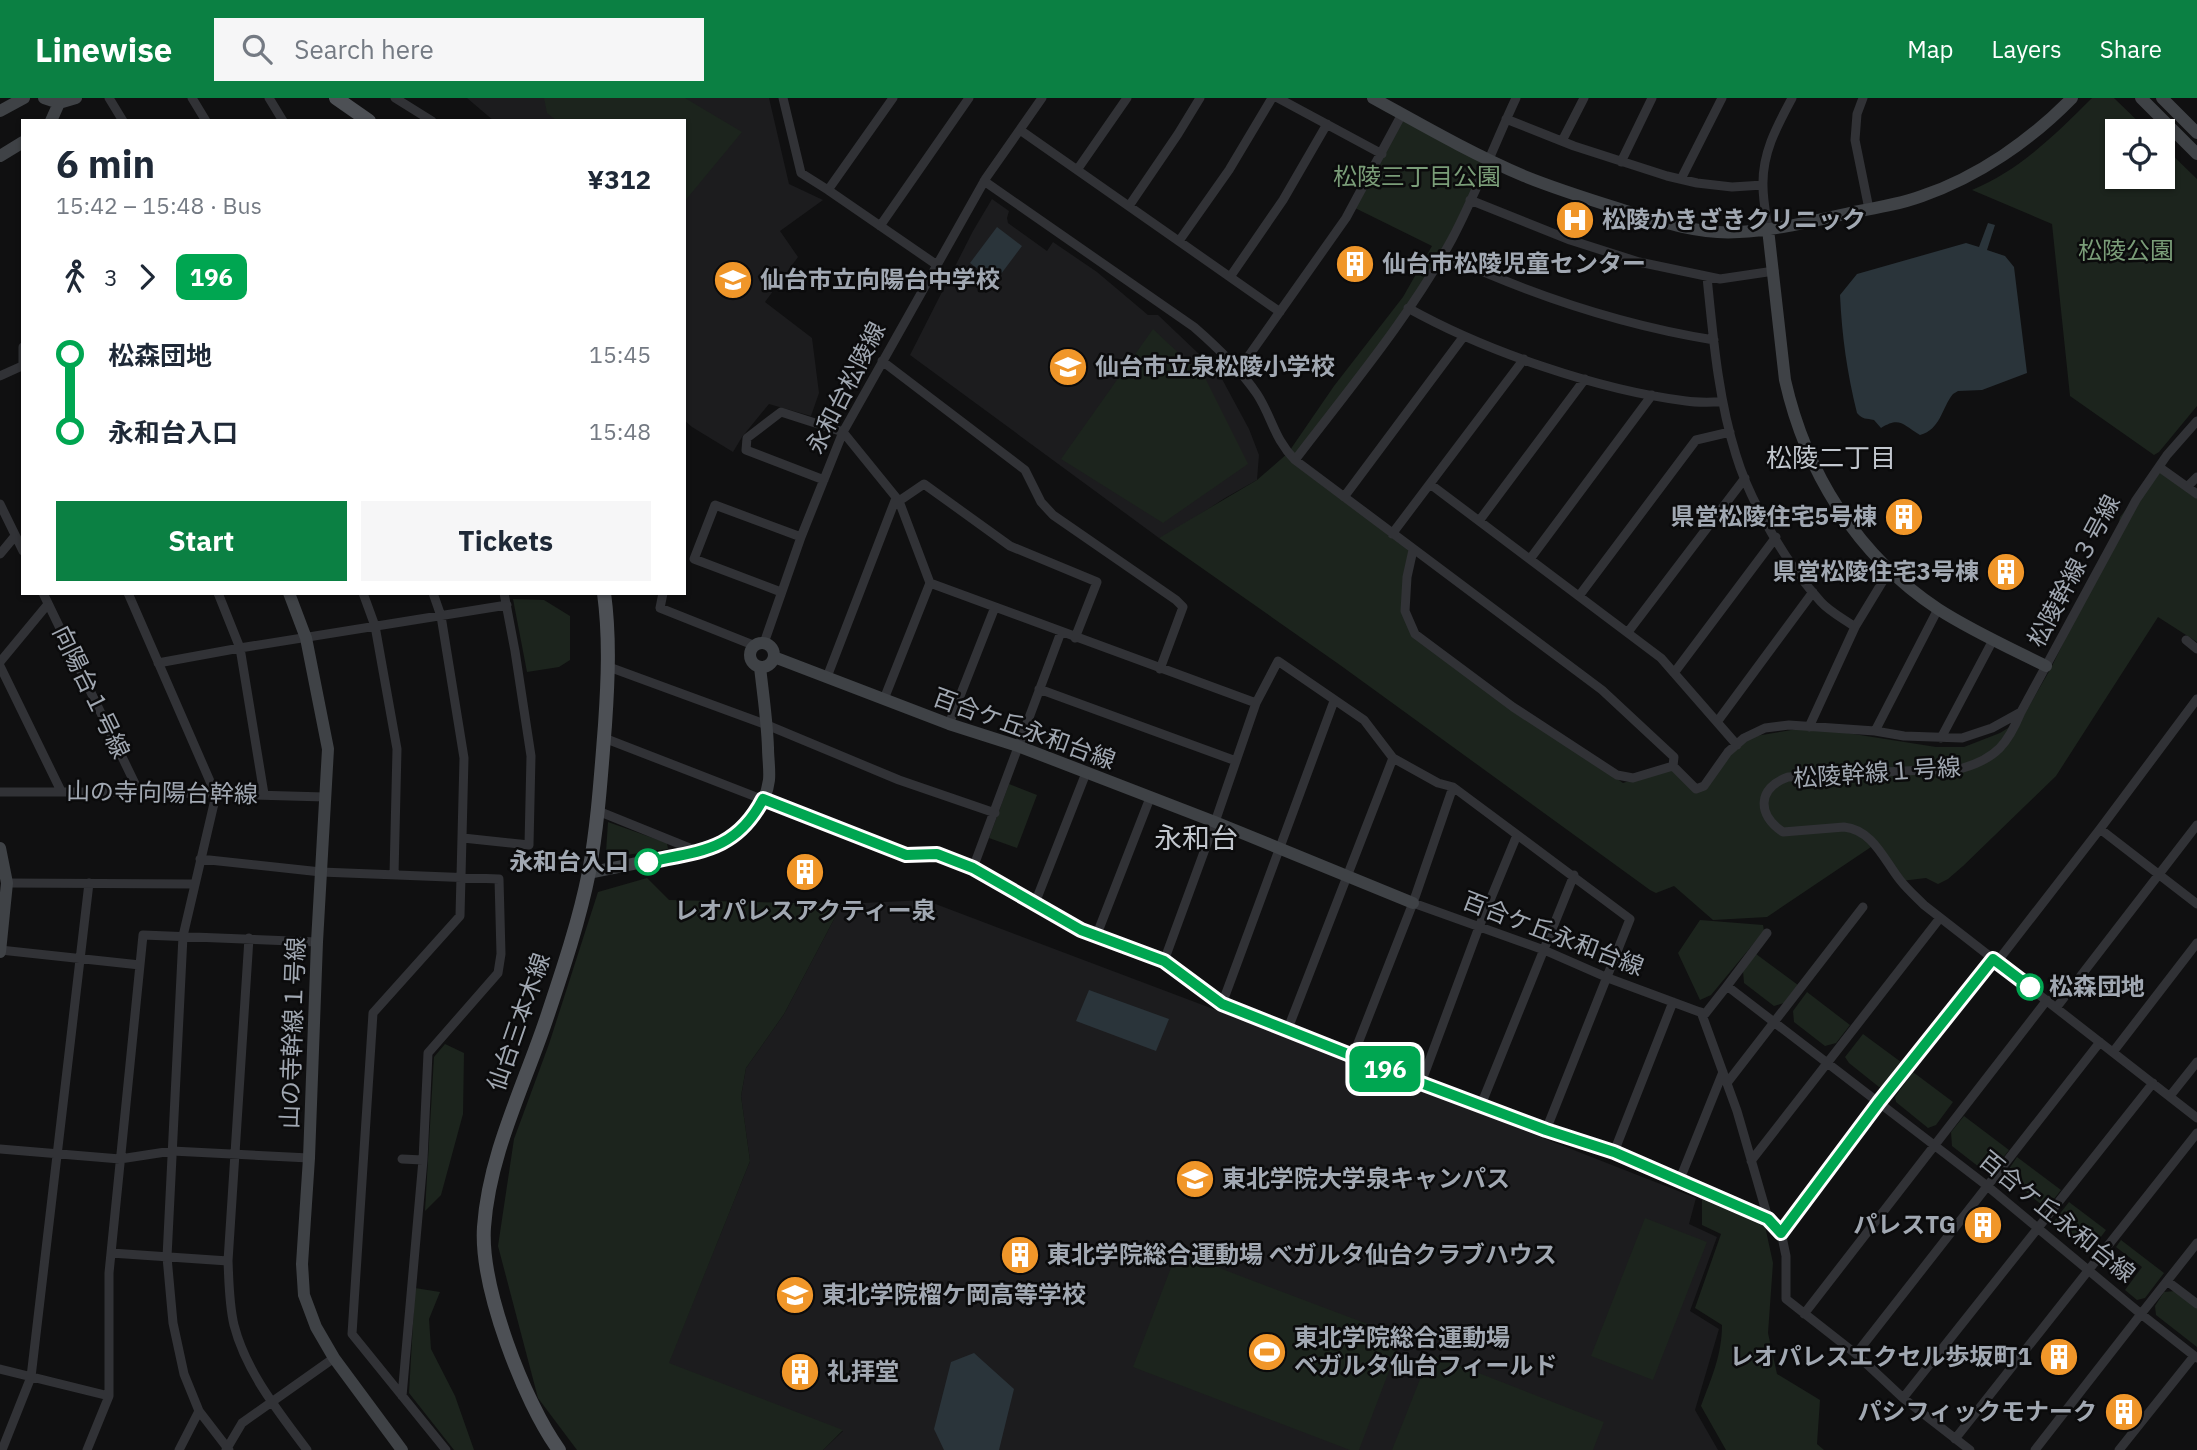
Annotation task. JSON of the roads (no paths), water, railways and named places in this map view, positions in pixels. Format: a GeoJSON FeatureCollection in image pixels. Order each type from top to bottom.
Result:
{"type":"FeatureCollection","features":[{"type":"Feature","properties":{"kind":"main road"},"geometry":{"type":"LineString","coordinates":[[336,98],[352,103],[367,119]]}},
{"type":"Feature","properties":{"kind":"main road","name":"仙台三本木線"},"geometry":{"type":"LineString","coordinates":[[557,1449],[530,1402],[499,1317],[488,1277],[483,1229],[496,1160],[549,1009],[589,873],[598,811],[609,667],[604,595]]}},
{"type":"Feature","properties":{"kind":"street"},"geometry":{"type":"LineString","coordinates":[[0,111],[24,98]]}},
{"type":"Feature","properties":{"kind":"street"},"geometry":{"type":"LineString","coordinates":[[44,98],[59,103],[76,98]]}},
{"type":"Feature","properties":{"kind":"street"},"geometry":{"type":"LineString","coordinates":[[109,98],[122,119]]}},
{"type":"Feature","properties":{"kind":"street"},"geometry":{"type":"LineString","coordinates":[[192,98],[205,119]]}},
{"type":"Feature","properties":{"kind":"street"},"geometry":{"type":"LineString","coordinates":[[269,98],[281,119]]}},
{"type":"Feature","properties":{"kind":"street"},"geometry":{"type":"LineString","coordinates":[[394,98],[429,119]]}},
{"type":"Feature","properties":{"kind":"street"},"geometry":{"type":"LineString","coordinates":[[783,98],[801,173],[937,265]]}},
{"type":"Feature","properties":{"kind":"street"},"geometry":{"type":"LineString","coordinates":[[828,190],[893,98]]}},
{"type":"Feature","properties":{"kind":"street"},"geometry":{"type":"LineString","coordinates":[[880,226],[969,98]]}},
{"type":"Feature","properties":{"kind":"street","name":"永和台松陵線"},"geometry":{"type":"LineString","coordinates":[[758,644],[782,592],[843,432],[984,181],[1042,98]]}},
{"type":"Feature","properties":{"kind":"street"},"geometry":{"type":"LineString","coordinates":[[1077,170],[1128,98]]}},
{"type":"Feature","properties":{"kind":"street"},"geometry":{"type":"LineString","coordinates":[[1129,206],[1200,98]]}},
{"type":"Feature","properties":{"kind":"street"},"geometry":{"type":"LineString","coordinates":[[1179,241],[1229,170],[1272,98]]}},
{"type":"Feature","properties":{"kind":"street"},"geometry":{"type":"LineString","coordinates":[[1278,98],[1382,154]]}},
{"type":"Feature","properties":{"kind":"street"},"geometry":{"type":"LineString","coordinates":[[1373,98],[1522,175],[1573,194],[1660,222],[1737,233],[1869,209],[1925,195],[1957,182],[1995,161],[2032,134],[2072,98]]}},
{"type":"Feature","properties":{"kind":"street"},"geometry":{"type":"LineString","coordinates":[[1295,460],[1408,308],[1443,254],[1516,98]]}},
{"type":"Feature","properties":{"kind":"street"},"geometry":{"type":"LineString","coordinates":[[1562,141],[1584,98]]}},
{"type":"Feature","properties":{"kind":"street"},"geometry":{"type":"LineString","coordinates":[[1621,162],[1652,98]]}},
{"type":"Feature","properties":{"kind":"street"},"geometry":{"type":"LineString","coordinates":[[1681,179],[1722,98]]}},
{"type":"Feature","properties":{"kind":"street"},"geometry":{"type":"LineString","coordinates":[[1768,229],[1763,185],[1765,160],[1771,140],[1792,98]]}},
{"type":"Feature","properties":{"kind":"street"},"geometry":{"type":"LineString","coordinates":[[1863,98],[1857,114],[1855,140],[1869,209]]}},
{"type":"Feature","properties":{"kind":"street"},"geometry":{"type":"LineString","coordinates":[[2141,98],[2197,154]]}},
{"type":"Feature","properties":{"kind":"street"},"geometry":{"type":"LineString","coordinates":[[2162,98],[2197,133]]}},
{"type":"Feature","properties":{"kind":"street"},"geometry":{"type":"LineString","coordinates":[[52,119],[59,103]]}},
{"type":"Feature","properties":{"kind":"street"},"geometry":{"type":"LineString","coordinates":[[1238,371],[1346,218],[1402,114]]}},
{"type":"Feature","properties":{"kind":"street"},"geometry":{"type":"LineString","coordinates":[[1506,119],[1621,162],[1681,179],[1732,187],[1763,185]]}},
{"type":"Feature","properties":{"kind":"street"},"geometry":{"type":"LineString","coordinates":[[1230,277],[1283,200],[1327,124]]}},
{"type":"Feature","properties":{"kind":"street"},"geometry":{"type":"LineString","coordinates":[[1020,130],[1280,312]]}},
{"type":"Feature","properties":{"kind":"street"},"geometry":{"type":"LineString","coordinates":[[0,156],[21,143]]}},
{"type":"Feature","properties":{"kind":"street"},"geometry":{"type":"LineString","coordinates":[[984,181],[1194,327],[1224,354],[1258,396],[1283,449],[1295,460],[1602,690],[1674,757],[1673,766]]}},
{"type":"Feature","properties":{"kind":"street"},"geometry":{"type":"LineString","coordinates":[[1470,200],[1570,240],[1639,262],[1720,279],[1774,271]]}},
{"type":"Feature","properties":{"kind":"street","name":"松陵幹線３号線"},"geometry":{"type":"LineString","coordinates":[[1768,229],[1785,380],[1799,432],[1815,470],[1833,502],[1857,535],[1889,571],[1938,609],[2046,666],[2136,500],[2197,421]]}},
{"type":"Feature","properties":{"kind":"street"},"geometry":{"type":"LineString","coordinates":[[1443,254],[1482,272],[1609,316],[1670,333],[1714,340]]}},
{"type":"Feature","properties":{"kind":"street"},"geometry":{"type":"LineString","coordinates":[[1707,277],[1723,402],[1736,457],[1756,502],[1786,557],[1823,604],[1855,627]]}},
{"type":"Feature","properties":{"kind":"street"},"geometry":{"type":"LineString","coordinates":[[1408,308],[1445,329],[1585,379],[1687,402],[1723,402]]}},
{"type":"Feature","properties":{"kind":"street"},"geometry":{"type":"LineString","coordinates":[[1344,497],[1464,336]]}},
{"type":"Feature","properties":{"kind":"street"},"geometry":{"type":"LineString","coordinates":[[1392,534],[1524,359]]}},
{"type":"Feature","properties":{"kind":"street"},"geometry":{"type":"LineString","coordinates":[[882,361],[1025,470],[1041,502],[1053,515],[1183,607],[1160,668]]}},
{"type":"Feature","properties":{"kind":"street"},"geometry":{"type":"LineString","coordinates":[[0,376],[21,366]]}},
{"type":"Feature","properties":{"kind":"street"},"geometry":{"type":"LineString","coordinates":[[1479,521],[1585,379]]}},
{"type":"Feature","properties":{"kind":"street"},"geometry":{"type":"LineString","coordinates":[[1530,559],[1652,395]]}},
{"type":"Feature","properties":{"kind":"street"},"geometry":{"type":"LineString","coordinates":[[824,480],[746,450],[747,438],[781,412],[843,432],[898,500],[930,583],[884,699]]}},
{"type":"Feature","properties":{"kind":"street"},"geometry":{"type":"LineString","coordinates":[[1579,596],[1696,440],[1730,432]]}},
{"type":"Feature","properties":{"kind":"street"},"geometry":{"type":"LineString","coordinates":[[2159,467],[2197,494]]}},
{"type":"Feature","properties":{"kind":"street"},"geometry":{"type":"LineString","coordinates":[[2187,487],[2197,477]]}},
{"type":"Feature","properties":{"kind":"street"},"geometry":{"type":"LineString","coordinates":[[1628,632],[1745,478]]}},
{"type":"Feature","properties":{"kind":"street"},"geometry":{"type":"LineString","coordinates":[[827,677],[898,500],[924,484],[1010,546],[1097,582],[1074,638]]}},
{"type":"Feature","properties":{"kind":"street"},"geometry":{"type":"LineString","coordinates":[[1430,484],[1661,658],[1737,745]]}},
{"type":"Feature","properties":{"kind":"street"},"geometry":{"type":"LineString","coordinates":[[0,504],[21,547]]}},
{"type":"Feature","properties":{"kind":"street"},"geometry":{"type":"LineString","coordinates":[[686,565],[694,559],[715,505],[801,537]]}},
{"type":"Feature","properties":{"kind":"street"},"geometry":{"type":"LineString","coordinates":[[0,554],[15,536]]}},
{"type":"Feature","properties":{"kind":"street"},"geometry":{"type":"LineString","coordinates":[[1674,673],[1776,537]]}},
{"type":"Feature","properties":{"kind":"street"},"geometry":{"type":"LineString","coordinates":[[1413,550],[1407,578],[1405,611],[1415,634],[1513,707],[1616,775],[1633,778],[1673,766]]}},
{"type":"Feature","properties":{"kind":"street"},"geometry":{"type":"LineString","coordinates":[[694,559],[782,592]]}},
{"type":"Feature","properties":{"kind":"street"},"geometry":{"type":"LineString","coordinates":[[1809,727],[1855,627],[1889,571]]}},
{"type":"Feature","properties":{"kind":"street"},"geometry":{"type":"LineString","coordinates":[[930,583],[1256,703]]}},
{"type":"Feature","properties":{"kind":"street"},"geometry":{"type":"LineString","coordinates":[[1717,722],[1814,592]]}},
{"type":"Feature","properties":{"kind":"street","name":"向陽台１号線"},"geometry":{"type":"LineString","coordinates":[[44,595],[139,792]]}},
{"type":"Feature","properties":{"kind":"street"},"geometry":{"type":"LineString","coordinates":[[129,595],[216,795],[193,884],[183,936],[167,1257],[173,1323],[184,1374],[199,1411],[227,1449],[242,1423],[334,1358]]}},
{"type":"Feature","properties":{"kind":"street"},"geometry":{"type":"LineString","coordinates":[[219,595],[240,648],[264,794]]}},
{"type":"Feature","properties":{"kind":"street","name":"山の寺幹線１号線"},"geometry":{"type":"LineString","coordinates":[[290,595],[306,638],[328,749],[302,1264],[304,1295],[316,1327],[334,1358],[402,1450]]}},
{"type":"Feature","properties":{"kind":"street"},"geometry":{"type":"LineString","coordinates":[[364,595],[375,626],[397,750],[394,875]]}},
{"type":"Feature","properties":{"kind":"street"},"geometry":{"type":"LineString","coordinates":[[434,595],[440,616],[464,758],[460,916],[373,1013],[352,1334],[446,1450]]}},
{"type":"Feature","properties":{"kind":"street"},"geometry":{"type":"LineString","coordinates":[[463,838],[529,845],[531,756],[504,595]]}},
{"type":"Feature","properties":{"kind":"street"},"geometry":{"type":"LineString","coordinates":[[663,595],[660,608],[758,644],[771,646],[774,657],[767,666],[760,667],[750,657],[758,644]]}},
{"type":"Feature","properties":{"kind":"street"},"geometry":{"type":"LineString","coordinates":[[48,604],[0,664],[61,791]]}},
{"type":"Feature","properties":{"kind":"street"},"geometry":{"type":"LineString","coordinates":[[158,663],[507,605]]}},
{"type":"Feature","properties":{"kind":"street"},"geometry":{"type":"LineString","coordinates":[[950,724],[995,607]]}},
{"type":"Feature","properties":{"kind":"street"},"geometry":{"type":"LineString","coordinates":[[1875,731],[1938,609]]}},
{"type":"Feature","properties":{"kind":"street"},"geometry":{"type":"LineString","coordinates":[[973,868],[1061,632]]}},
{"type":"Feature","properties":{"kind":"street"},"geometry":{"type":"LineString","coordinates":[[1941,738],[1993,640]]}},
{"type":"Feature","properties":{"kind":"street"},"geometry":{"type":"LineString","coordinates":[[2186,640],[2197,649]]}},
{"type":"Feature","properties":{"kind":"street","name":"百合ケ丘永和台線"},"geometry":{"type":"LineString","coordinates":[[774,657],[950,724],[1018,746],[1215,822],[1413,903],[1544,950],[1608,978],[1701,1012]]}},
{"type":"Feature","properties":{"kind":"street"},"geometry":{"type":"LineString","coordinates":[[1164,961],[1256,703],[1278,661],[1364,720],[1393,758],[1438,783],[1453,787],[1630,919],[1546,1130]]}},
{"type":"Feature","properties":{"kind":"street","name":"松陵幹線１号線"},"geometry":{"type":"LineString","coordinates":[[2046,666],[2011,737],[1997,751],[1976,764],[1963,768],[1788,777],[1772,786],[1767,793],[1764,812],[1769,821],[1783,832],[1844,827],[1862,832],[1924,905],[2197,1118]]}},
{"type":"Feature","properties":{"kind":"street"},"geometry":{"type":"LineString","coordinates":[[609,667],[767,724],[899,780],[995,813]]}},
{"type":"Feature","properties":{"kind":"street"},"geometry":{"type":"LineString","coordinates":[[589,873],[698,851],[727,841],[743,829],[756,813],[769,780],[767,724],[760,667]]}},
{"type":"Feature","properties":{"kind":"street"},"geometry":{"type":"LineString","coordinates":[[1039,689],[1236,761]]}},
{"type":"Feature","properties":{"kind":"street"},"geometry":{"type":"LineString","coordinates":[[1781,1233],[1879,1102],[2101,829],[2197,699]]}},
{"type":"Feature","properties":{"kind":"street"},"geometry":{"type":"LineString","coordinates":[[1222,1004],[1334,701]]}},
{"type":"Feature","properties":{"kind":"street"},"geometry":{"type":"LineString","coordinates":[[1673,766],[1696,789],[1704,786],[1728,752],[1744,738],[1765,728],[1789,725],[1962,738],[1992,728],[2021,712]]}},
{"type":"Feature","properties":{"kind":"street"},"geometry":{"type":"LineString","coordinates":[[604,738],[906,855],[937,854],[973,868],[1081,930],[1164,961],[1222,1004],[1421,1083],[1546,1130],[1614,1152],[1768,1219],[1781,1233],[1786,1256],[1786,1299],[1856,1354],[1903,1398],[1970,1450]]}},
{"type":"Feature","properties":{"kind":"street"},"geometry":{"type":"LineString","coordinates":[[1287,1031],[1393,758]]}},
{"type":"Feature","properties":{"kind":"street"},"geometry":{"type":"LineString","coordinates":[[1035,903],[1086,773]]}},
{"type":"Feature","properties":{"kind":"street"},"geometry":{"type":"LineString","coordinates":[[1353,1056],[1413,903],[1453,787]]}},
{"type":"Feature","properties":{"kind":"street","name":"山の寺向陽台幹線"},"geometry":{"type":"LineString","coordinates":[[0,792],[139,792],[325,797]]}},
{"type":"Feature","properties":{"kind":"street"},"geometry":{"type":"LineString","coordinates":[[1097,934],[1150,798]]}},
{"type":"Feature","properties":{"kind":"street"},"geometry":{"type":"LineString","coordinates":[[598,811],[698,851]]}},
{"type":"Feature","properties":{"kind":"street"},"geometry":{"type":"LineString","coordinates":[[2056,1008],[2197,825]]}},
{"type":"Feature","properties":{"kind":"street"},"geometry":{"type":"LineString","coordinates":[[2101,829],[2197,904]]}},
{"type":"Feature","properties":{"kind":"street"},"geometry":{"type":"LineString","coordinates":[[1421,1083],[1479,927],[1517,835]]}},
{"type":"Feature","properties":{"kind":"street"},"geometry":{"type":"LineString","coordinates":[[0,848],[7,883],[0,951],[139,965]]}},
{"type":"Feature","properties":{"kind":"street"},"geometry":{"type":"LineString","coordinates":[[200,859],[321,872],[499,879],[498,972],[428,1053],[423,1160],[402,1396]]}},
{"type":"Feature","properties":{"kind":"street"},"geometry":{"type":"LineString","coordinates":[[1481,1105],[1574,875]]}},
{"type":"Feature","properties":{"kind":"street"},"geometry":{"type":"LineString","coordinates":[[7,883],[193,884]]}},
{"type":"Feature","properties":{"kind":"street"},"geometry":{"type":"LineString","coordinates":[[2,1450],[31,1377],[89,883]]}},
{"type":"Feature","properties":{"kind":"street"},"geometry":{"type":"LineString","coordinates":[[1727,1083],[1863,908]]}},
{"type":"Feature","properties":{"kind":"street"},"geometry":{"type":"LineString","coordinates":[[1751,1161],[1940,918]]}},
{"type":"Feature","properties":{"kind":"street"},"geometry":{"type":"LineString","coordinates":[[1701,1012],[1706,1014],[1767,933]]}},
{"type":"Feature","properties":{"kind":"street"},"geometry":{"type":"LineString","coordinates":[[87,1450],[109,1396],[111,1253],[143,934],[317,942]]}},
{"type":"Feature","properties":{"kind":"street"},"geometry":{"type":"LineString","coordinates":[[249,938],[228,1261],[230,1300],[234,1326],[243,1354],[272,1402],[307,1450]]}},
{"type":"Feature","properties":{"kind":"street"},"geometry":{"type":"LineString","coordinates":[[2113,1052],[2197,943]]}},
{"type":"Feature","properties":{"kind":"street","name":"百合ケ丘永和台線"},"geometry":{"type":"LineString","coordinates":[[1727,986],[1986,1185],[2141,1314],[2197,1243]]}},
{"type":"Feature","properties":{"kind":"street"},"geometry":{"type":"LineString","coordinates":[[1804,1314],[2047,1000]]}},
{"type":"Feature","properties":{"kind":"street"},"geometry":{"type":"LineString","coordinates":[[1614,1152],[1673,1002]]}},
{"type":"Feature","properties":{"kind":"street"},"geometry":{"type":"LineString","coordinates":[[1701,1012],[1727,1083],[1768,1219]]}},
{"type":"Feature","properties":{"kind":"street"},"geometry":{"type":"LineString","coordinates":[[1856,1354],[2100,1042]]}},
{"type":"Feature","properties":{"kind":"street"},"geometry":{"type":"LineString","coordinates":[[2170,1096],[2197,1062]]}},
{"type":"Feature","properties":{"kind":"street"},"geometry":{"type":"LineString","coordinates":[[1680,1180],[1723,1072]]}},
{"type":"Feature","properties":{"kind":"street"},"geometry":{"type":"LineString","coordinates":[[1903,1398],[2153,1083]]}},
{"type":"Feature","properties":{"kind":"street"},"geometry":{"type":"LineString","coordinates":[[1955,1439],[2197,1133]]}},
{"type":"Feature","properties":{"kind":"street"},"geometry":{"type":"LineString","coordinates":[[0,1149],[120,1159],[172,1152],[309,1158]]}},
{"type":"Feature","properties":{"kind":"street"},"geometry":{"type":"LineString","coordinates":[[402,1159],[423,1160]]}},
{"type":"Feature","properties":{"kind":"street"},"geometry":{"type":"LineString","coordinates":[[111,1253],[228,1261]]}},
{"type":"Feature","properties":{"kind":"street"},"geometry":{"type":"LineString","coordinates":[[2167,1281],[2197,1304]]}},
{"type":"Feature","properties":{"kind":"street"},"geometry":{"type":"LineString","coordinates":[[2035,1450],[2141,1314],[2196,1357],[2119,1450]]}},
{"type":"Feature","properties":{"kind":"street"},"geometry":{"type":"LineString","coordinates":[[0,1369],[109,1396]]}},
{"type":"Feature","properties":{"kind":"street"},"geometry":{"type":"LineString","coordinates":[[180,1450],[199,1411]]}},
{"type":"Feature","properties":{"kind":"place","name":"松陵かきざきクリニック"},"geometry":{"type":"Point","coordinates":[1575,220]}},
{"type":"Feature","properties":{"kind":"place","name":"仙台市松陵児童センター"},"geometry":{"type":"Point","coordinates":[1355,264]}},
{"type":"Feature","properties":{"kind":"place","name":"仙台市立向陽台中学校"},"geometry":{"type":"Point","coordinates":[733,280]}},
{"type":"Feature","properties":{"kind":"place","name":"仙台市立泉松陵小学校"},"geometry":{"type":"Point","coordinates":[1068,367]}},
{"type":"Feature","properties":{"kind":"place","name":"県営松陵住宅5号棟"},"geometry":{"type":"Point","coordinates":[1904,517]}},
{"type":"Feature","properties":{"kind":"place","name":"県営松陵住宅3号棟"},"geometry":{"type":"Point","coordinates":[2006,572]}},
{"type":"Feature","properties":{"kind":"place","name":"永和台入口"},"geometry":{"type":"Point","coordinates":[648,862]}},
{"type":"Feature","properties":{"kind":"place","name":"レオパレスアクティー泉"},"geometry":{"type":"Point","coordinates":[805,872]}},
{"type":"Feature","properties":{"kind":"place","name":"松森団地"},"geometry":{"type":"Point","coordinates":[2030,987]}},
{"type":"Feature","properties":{"kind":"place","name":"東北学院大学泉キャンパス"},"geometry":{"type":"Point","coordinates":[1195,1179]}},
{"type":"Feature","properties":{"kind":"place","name":"パレスTG"},"geometry":{"type":"Point","coordinates":[1983,1225]}},
{"type":"Feature","properties":{"kind":"place","name":"東北学院総合運動場 べガルタ仙台クラブハウス"},"geometry":{"type":"Point","coordinates":[1020,1255]}},
{"type":"Feature","properties":{"kind":"place","name":"東北学院榴ケ岡高等学校"},"geometry":{"type":"Point","coordinates":[795,1295]}},
{"type":"Feature","properties":{"kind":"place","name":"東北学院総合運動場 ベガルタ仙台フィールド"},"geometry":{"type":"Point","coordinates":[1267,1352]}},
{"type":"Feature","properties":{"kind":"place","name":"レオパレスエクセル歩坂町1"},"geometry":{"type":"Point","coordinates":[2059,1357]}},
{"type":"Feature","properties":{"kind":"place","name":"礼拝堂"},"geometry":{"type":"Point","coordinates":[800,1372]}},
{"type":"Feature","properties":{"kind":"place","name":"パシフィックモナーク"},"geometry":{"type":"Point","coordinates":[2124,1412]}},
{"type":"Feature","properties":{"kind":"district","name":"松陵二丁目"},"geometry":{"type":"Point","coordinates":[1831,458]}},
{"type":"Feature","properties":{"kind":"district","name":"永和台"},"geometry":{"type":"Point","coordinates":[1196,838]}},
{"type":"Feature","properties":{"kind":"park label","name":"松陵三丁目公園"},"geometry":{"type":"Point","coordinates":[1417,177]}},
{"type":"Feature","properties":{"kind":"park label","name":"松陵公園"},"geometry":{"type":"Point","coordinates":[2126,251]}}]}
